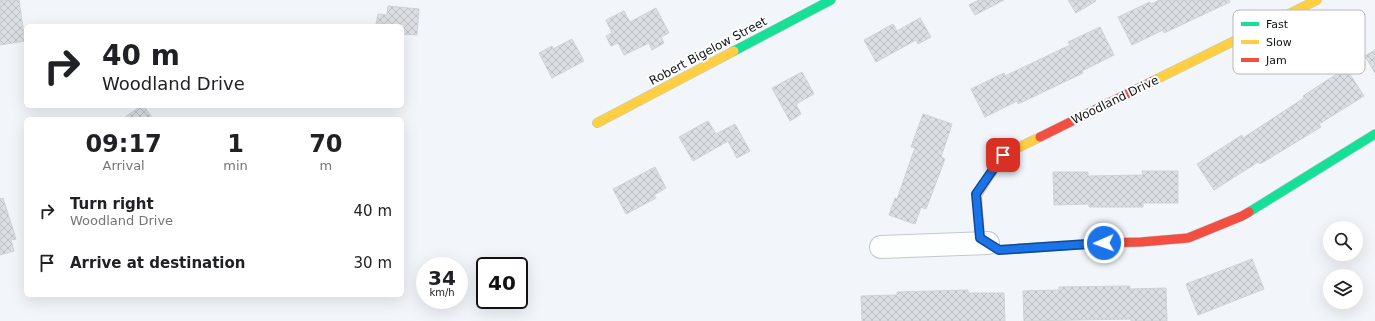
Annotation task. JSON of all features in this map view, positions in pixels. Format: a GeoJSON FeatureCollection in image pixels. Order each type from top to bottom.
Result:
{"type":"FeatureCollection","features":[{"type":"Feature","properties":{"kind":"street","name":"Robert Bigelow Street"},"geometry":{"type":"LineString","coordinates":[[597,123],[831,0]]}},
{"type":"Feature","properties":{"kind":"street","name":"Woodland Drive"},"geometry":{"type":"LineString","coordinates":[[1297,10],[1317,0]]}},
{"type":"Feature","properties":{"kind":"street","name":"Woodland Drive"},"geometry":{"type":"LineString","coordinates":[[988,243],[980,238],[976,194],[1003,155],[1233,41]]}},
{"type":"Feature","properties":{"kind":"street"},"geometry":{"type":"LineString","coordinates":[[882,247],[988,243],[999,250],[1188,238],[1242,216],[1375,134]]}},
{"type":"Feature","properties":{"kind":"building"},"geometry":{"type":"Polygon","coordinates":[[[0,0],[19,0],[24,41],[0,45],[0,0]]]}},
{"type":"Feature","properties":{"kind":"building"},"geometry":{"type":"Polygon","coordinates":[[[979,0],[1004,0],[975,15],[969,5],[979,0]]]}},
{"type":"Feature","properties":{"kind":"building"},"geometry":{"type":"Polygon","coordinates":[[[1068,0],[1095,0],[1096,1],[1076,13],[1068,0]]]}},
{"type":"Feature","properties":{"kind":"building"},"geometry":{"type":"Polygon","coordinates":[[[1160,0],[1229,0],[1230,2],[1164,33],[1163,30],[1132,45],[1118,17],[1150,2],[1151,4],[1160,0]]]}},
{"type":"Feature","properties":{"kind":"building"},"geometry":{"type":"Polygon","coordinates":[[[388,6],[419,9],[417,35],[404,34],[404,24],[376,24],[378,14],[387,15],[388,6]]]}},
{"type":"Feature","properties":{"kind":"building"},"geometry":{"type":"Polygon","coordinates":[[[656,8],[669,33],[661,37],[664,43],[652,50],[649,43],[624,55],[618,43],[611,46],[606,36],[612,33],[606,20],[624,11],[630,22],[656,8]]]}},
{"type":"Feature","properties":{"kind":"building"},"geometry":{"type":"Polygon","coordinates":[[[920,18],[931,37],[918,44],[916,40],[876,62],[864,40],[893,24],[897,31],[920,18]]]}},
{"type":"Feature","properties":{"kind":"building"},"geometry":{"type":"Polygon","coordinates":[[[1100,27],[1114,55],[1082,71],[1083,73],[1018,104],[1017,101],[985,117],[971,89],[1004,73],[1005,76],[1070,45],[1068,42],[1100,27]]]}},
{"type":"Feature","properties":{"kind":"building"},"geometry":{"type":"Polygon","coordinates":[[[572,39],[584,61],[552,78],[539,53],[552,46],[553,49],[572,39]]]}},
{"type":"Feature","properties":{"kind":"building"},"geometry":{"type":"Polygon","coordinates":[[[1375,50],[1375,73],[1365,56],[1375,50]]]}},
{"type":"Feature","properties":{"kind":"building"},"geometry":{"type":"Polygon","coordinates":[[[802,72],[814,94],[796,104],[801,114],[790,121],[772,88],[802,72]]]}},
{"type":"Feature","properties":{"kind":"building"},"geometry":{"type":"Polygon","coordinates":[[[1337,74],[1350,74],[1364,96],[1319,124],[1321,127],[1260,164],[1258,162],[1214,190],[1197,164],[1242,135],[1243,138],[1304,98],[1303,96],[1337,74]]]}},
{"type":"Feature","properties":{"kind":"building"},"geometry":{"type":"Polygon","coordinates":[[[138,108],[145,108],[152,117],[125,117],[138,108]]]}},
{"type":"Feature","properties":{"kind":"building"},"geometry":{"type":"Polygon","coordinates":[[[923,114],[952,124],[941,157],[945,159],[926,209],[921,207],[915,224],[889,215],[895,198],[897,199],[915,148],[911,147],[923,114]]]}},
{"type":"Feature","properties":{"kind":"building"},"geometry":{"type":"Polygon","coordinates":[[[708,121],[716,134],[735,124],[750,151],[737,158],[728,141],[693,161],[679,137],[708,121]]]}},
{"type":"Feature","properties":{"kind":"building"},"geometry":{"type":"Polygon","coordinates":[[[655,167],[666,188],[654,195],[656,198],[626,214],[613,189],[655,167]]]}},
{"type":"Feature","properties":{"kind":"building"},"geometry":{"type":"Polygon","coordinates":[[[1142,171],[1178,171],[1178,203],[1143,203],[1143,207],[1089,207],[1089,204],[1054,205],[1053,172],[1088,172],[1088,176],[1143,175],[1142,171]]]}},
{"type":"Feature","properties":{"kind":"building"},"geometry":{"type":"Polygon","coordinates":[[[3,198],[16,239],[11,240],[14,251],[0,255],[0,199],[3,198]]]}},
{"type":"Feature","properties":{"kind":"building"},"geometry":{"type":"Polygon","coordinates":[[[1252,259],[1264,289],[1198,315],[1186,284],[1252,259]]]}},
{"type":"Feature","properties":{"kind":"building"},"geometry":{"type":"Polygon","coordinates":[[[1130,286],[1130,289],[1166,288],[1167,321],[1131,321],[1131,319],[1024,321],[1023,291],[1059,290],[1059,287],[1130,286]]]}},
{"type":"Feature","properties":{"kind":"building"},"geometry":{"type":"Polygon","coordinates":[[[968,290],[968,293],[1004,293],[1005,321],[862,321],[861,296],[897,295],[897,292],[968,290]]]}},
{"type":"Feature","properties":{"kind":"traffic: fast"},"geometry":{"type":"LineString","coordinates":[[734,51],[831,0]]}},
{"type":"Feature","properties":{"kind":"traffic: fast"},"geometry":{"type":"LineString","coordinates":[[1249,212],[1375,134]]}},
{"type":"Feature","properties":{"kind":"traffic: slow"},"geometry":{"type":"LineString","coordinates":[[1297,10],[1317,0]]}},
{"type":"Feature","properties":{"kind":"traffic: slow"},"geometry":{"type":"LineString","coordinates":[[1153,81],[1233,41]]}},
{"type":"Feature","properties":{"kind":"traffic: slow"},"geometry":{"type":"LineString","coordinates":[[597,123],[734,51]]}},
{"type":"Feature","properties":{"kind":"traffic: slow"},"geometry":{"type":"LineString","coordinates":[[1040,137],[1003,155],[977,195],[980,238],[999,250],[1101,243]]}},
{"type":"Feature","properties":{"kind":"traffic: jam"},"geometry":{"type":"LineString","coordinates":[[1040,137],[1153,81]]}},
{"type":"Feature","properties":{"kind":"traffic: jam"},"geometry":{"type":"LineString","coordinates":[[1101,243],[1141,242],[1188,238],[1249,212]]}},
{"type":"Feature","properties":{"kind":"route"},"geometry":{"type":"LineString","coordinates":[[1003,155],[976,194],[980,238],[999,250],[1104,243]]}}]}
